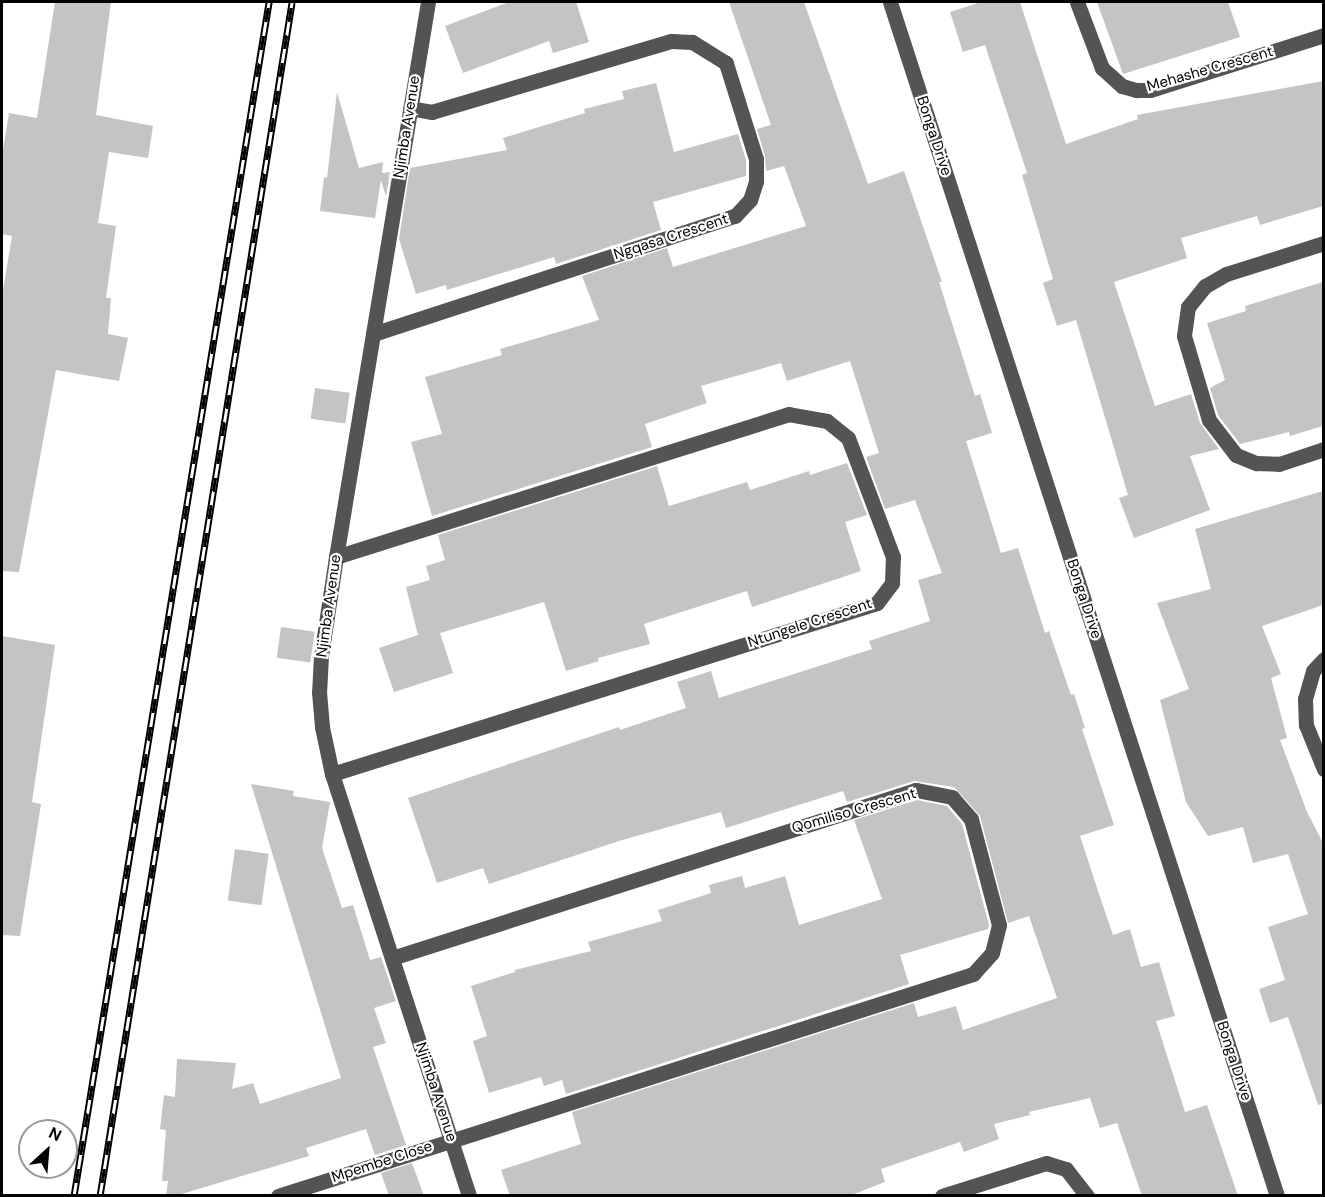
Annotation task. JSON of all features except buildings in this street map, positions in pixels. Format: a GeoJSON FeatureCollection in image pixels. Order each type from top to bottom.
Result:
{"type":"FeatureCollection","features":[{"type":"Feature","properties":{"kind":"street","name":"Njimba Avenue"},"geometry":{"type":"LineString","coordinates":[[428,2],[336,557],[321,656],[319,692],[322,727],[332,774],[469,1196]]}},
{"type":"Feature","properties":{"kind":"street","name":"Bonga Drive"},"geometry":{"type":"LineString","coordinates":[[890,2],[1277,1196]]}},
{"type":"Feature","properties":{"kind":"street","name":"Mehashe Crescent"},"geometry":{"type":"LineString","coordinates":[[1077,2],[1102,68],[1122,86],[1136,90],[1150,90],[1323,35]]}},
{"type":"Feature","properties":{"kind":"street","name":"Ngqasa Crescent"},"geometry":{"type":"LineString","coordinates":[[374,334],[735,216],[750,200],[756,181],[756,159],[726,63],[692,42],[671,41],[432,112],[410,108]]}},
{"type":"Feature","properties":{"kind":"street"},"geometry":{"type":"LineString","coordinates":[[1323,243],[1226,274],[1205,286],[1188,307],[1184,336],[1209,420],[1236,455],[1256,463],[1279,464],[1323,449]]}},
{"type":"Feature","properties":{"kind":"street","name":"Ntungele Crescent"},"geometry":{"type":"LineString","coordinates":[[332,774],[877,603],[892,583],[893,557],[848,438],[827,421],[789,414],[336,557]]}},
{"type":"Feature","properties":{"kind":"street"},"geometry":{"type":"LineString","coordinates":[[1323,659],[1313,671],[1305,699],[1306,725],[1323,769]]}},
{"type":"Feature","properties":{"kind":"street","name":"Qomiliso Crescent"},"geometry":{"type":"LineString","coordinates":[[392,958],[916,790],[952,797],[972,819],[999,925],[992,953],[973,974],[451,1140]]}},
{"type":"Feature","properties":{"kind":"street","name":"Mpembe Close"},"geometry":{"type":"LineString","coordinates":[[278,1196],[451,1140]]}},
{"type":"Feature","properties":{"kind":"street"},"geometry":{"type":"LineString","coordinates":[[942,1196],[1046,1163],[1066,1169],[1087,1196]]}},
{"type":"Feature","properties":{"kind":"railway"},"geometry":{"type":"LineString","coordinates":[[74,1196],[269,2]]}},
{"type":"Feature","properties":{"kind":"railway"},"geometry":{"type":"LineString","coordinates":[[100,1196],[292,2]]}}]}
